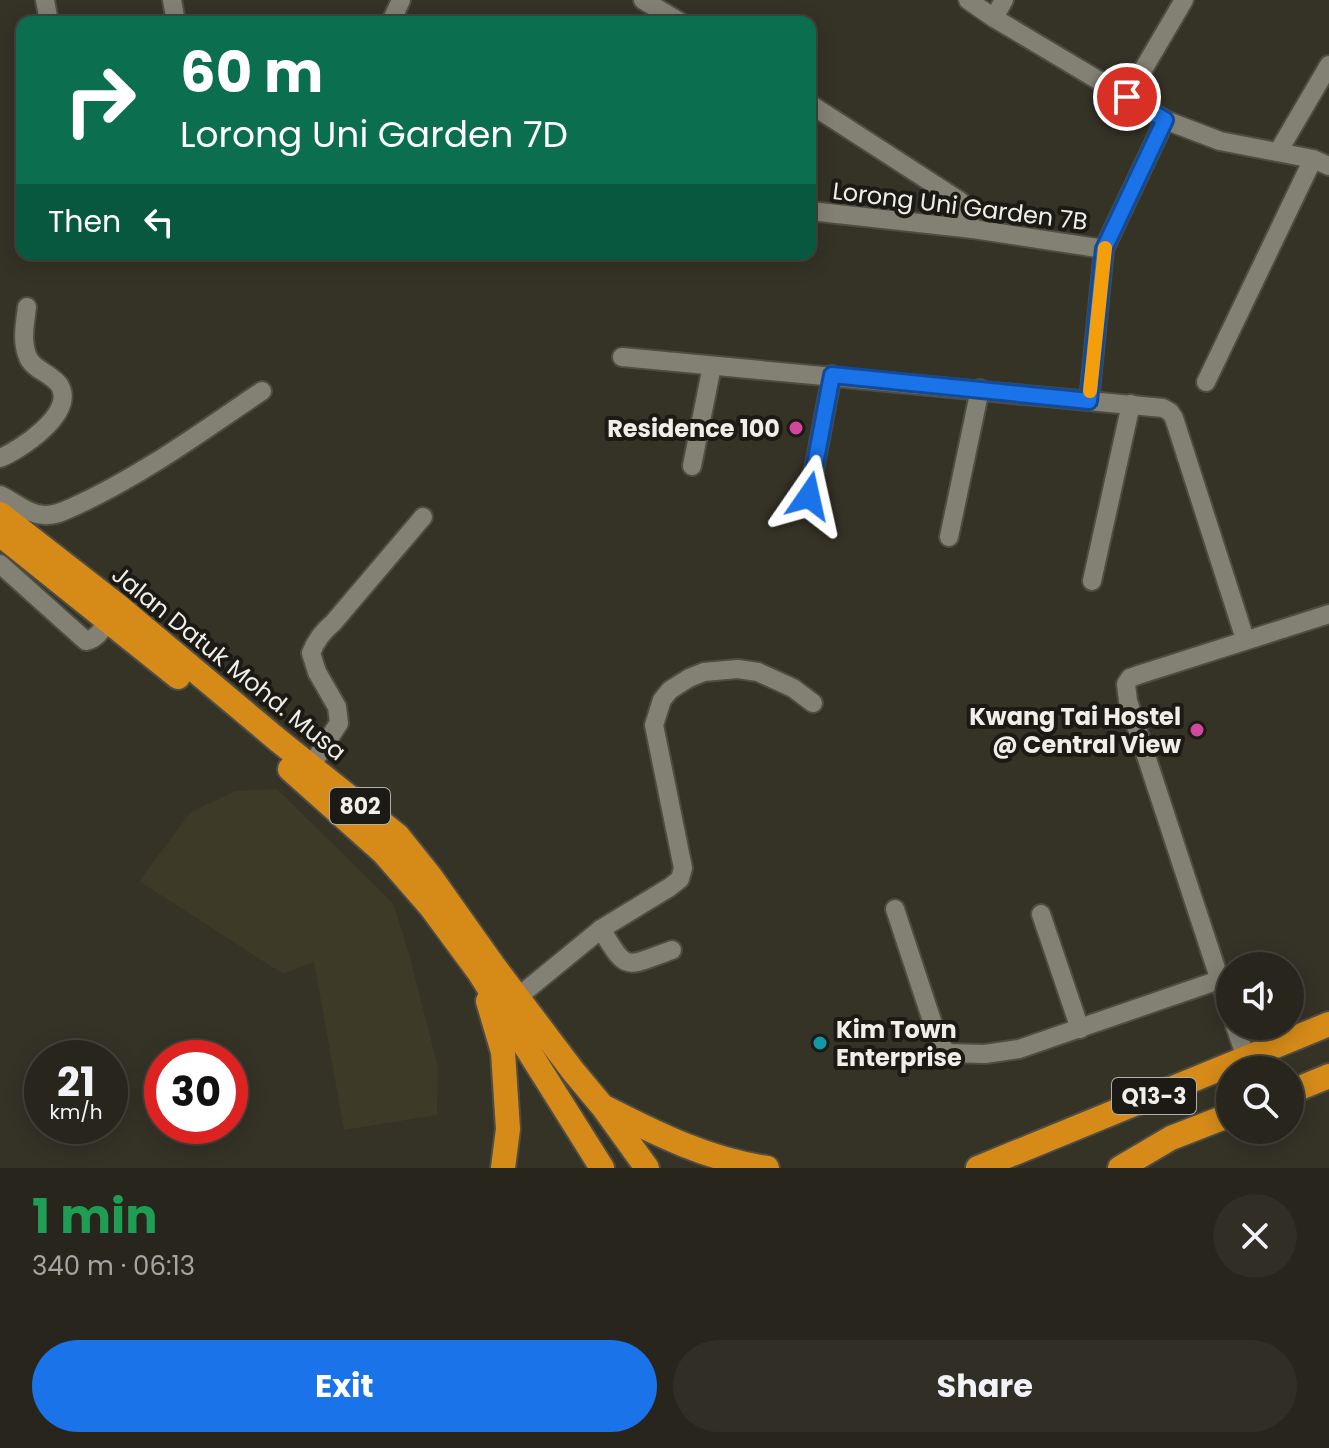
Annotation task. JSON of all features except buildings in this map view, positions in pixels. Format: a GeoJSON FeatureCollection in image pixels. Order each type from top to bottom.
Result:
{"type":"FeatureCollection","features":[{"type":"Feature","properties":{"kind":"highway","name":"Jalan Datuk Mohd. Musa"},"geometry":{"type":"LineString","coordinates":[[0,514],[118,606],[398,836],[647,1168]]}},
{"type":"Feature","properties":{"kind":"highway","name":"Jalan Datuk Mohd. Musa"},"geometry":{"type":"LineString","coordinates":[[0,534],[269,751],[384,853],[431,907],[479,972],[602,1168]]}},
{"type":"Feature","properties":{"kind":"highway"},"geometry":{"type":"LineString","coordinates":[[479,972],[503,1052],[508,1129],[503,1168]]}},
{"type":"Feature","properties":{"kind":"highway","name":"Q13-3"},"geometry":{"type":"LineString","coordinates":[[1251,1056],[1329,1024]]}},
{"type":"Feature","properties":{"kind":"highway","name":"Q13-3"},"geometry":{"type":"LineString","coordinates":[[978,1166],[1216,1070]]}},
{"type":"Feature","properties":{"kind":"highway"},"geometry":{"type":"LineString","coordinates":[[1304,1086],[1329,1076]]}},
{"type":"Feature","properties":{"kind":"highway"},"geometry":{"type":"LineString","coordinates":[[603,1107],[694,1149],[767,1168]]}},
{"type":"Feature","properties":{"kind":"highway","name":"Q13-3"},"geometry":{"type":"LineString","coordinates":[[1120,1168],[1171,1138],[1216,1120]]}},
{"type":"Feature","properties":{"kind":"street"},"geometry":{"type":"LineString","coordinates":[[643,0],[670,16]]}},
{"type":"Feature","properties":{"kind":"street"},"geometry":{"type":"LineString","coordinates":[[968,0],[1165,120],[1220,141],[1321,162],[1206,382]]}},
{"type":"Feature","properties":{"kind":"street"},"geometry":{"type":"LineString","coordinates":[[994,18],[1004,0]]}},
{"type":"Feature","properties":{"kind":"street"},"geometry":{"type":"LineString","coordinates":[[1127,97],[1184,0]]}},
{"type":"Feature","properties":{"kind":"street"},"geometry":{"type":"LineString","coordinates":[[1278,152],[1329,65]]}},
{"type":"Feature","properties":{"kind":"street"},"geometry":{"type":"LineString","coordinates":[[816,108],[960,201],[973,229]]}},
{"type":"Feature","properties":{"kind":"street"},"geometry":{"type":"LineString","coordinates":[[1089,401],[1104,249],[1165,120]]}},
{"type":"Feature","properties":{"kind":"street","name":"Lorong Uni Garden 7B"},"geometry":{"type":"LineString","coordinates":[[816,212],[973,229],[1104,249]]}},
{"type":"Feature","properties":{"kind":"street"},"geometry":{"type":"LineString","coordinates":[[0,458],[14,452],[42,430],[56,415],[62,398],[60,385],[29,360],[23,341],[27,307]]}},
{"type":"Feature","properties":{"kind":"street"},"geometry":{"type":"LineString","coordinates":[[622,357],[1163,408],[1174,418],[1245,639]]}},
{"type":"Feature","properties":{"kind":"street"},"geometry":{"type":"LineString","coordinates":[[692,466],[712,366]]}},
{"type":"Feature","properties":{"kind":"street"},"geometry":{"type":"LineString","coordinates":[[809,496],[832,375]]}},
{"type":"Feature","properties":{"kind":"street"},"geometry":{"type":"LineString","coordinates":[[949,537],[980,389]]}},
{"type":"Feature","properties":{"kind":"street"},"geometry":{"type":"LineString","coordinates":[[0,495],[29,512],[53,515],[91,499],[140,472],[262,391]]}},
{"type":"Feature","properties":{"kind":"street"},"geometry":{"type":"LineString","coordinates":[[1092,581],[1131,404]]}},
{"type":"Feature","properties":{"kind":"street"},"geometry":{"type":"LineString","coordinates":[[311,766],[339,723],[337,707],[317,672],[311,653],[315,643],[423,517]]}},
{"type":"Feature","properties":{"kind":"street"},"geometry":{"type":"LineString","coordinates":[[0,564],[86,641],[98,635],[108,621]]}},
{"type":"Feature","properties":{"kind":"street"},"geometry":{"type":"LineString","coordinates":[[1216,971],[1126,684],[1138,675],[1329,614]]}},
{"type":"Feature","properties":{"kind":"street"},"geometry":{"type":"LineString","coordinates":[[518,997],[601,929],[680,879],[683,868],[680,846],[654,725],[662,700],[670,690],[704,672],[738,669],[770,677],[793,688],[813,703]]}},
{"type":"Feature","properties":{"kind":"street"},"geometry":{"type":"LineString","coordinates":[[895,909],[938,1039],[947,1053],[985,1054],[1019,1049],[1216,981]]}},
{"type":"Feature","properties":{"kind":"street"},"geometry":{"type":"LineString","coordinates":[[1041,914],[1080,1029]]}},
{"type":"Feature","properties":{"kind":"street"},"geometry":{"type":"LineString","coordinates":[[601,929],[620,959],[627,963],[672,950]]}},
{"type":"Feature","properties":{"kind":"shaded area"},"geometry":{"type":"Polygon","coordinates":[[[277,789],[393,903],[438,1067],[437,1115],[344,1130],[314,962],[283,974],[139,881],[191,812],[235,791],[277,789]]]}},
{"type":"Feature","properties":{"kind":"slow traffic"},"geometry":{"type":"LineString","coordinates":[[1090,391],[1105,248]]}},
{"type":"Feature","properties":{"kind":"place","name":"Residence 100"},"geometry":{"type":"Point","coordinates":[796,428]}},
{"type":"Feature","properties":{"kind":"place","name":"Kwang Tai Hostel @ Central View"},"geometry":{"type":"Point","coordinates":[1197,730]}},
{"type":"Feature","properties":{"kind":"place","name":"Kim Town Enterprise"},"geometry":{"type":"Point","coordinates":[820,1043]}},
{"type":"Feature","properties":{"kind":"route"},"geometry":{"type":"LineString","coordinates":[[809,496],[832,375],[1089,401],[1104,249],[1165,120],[1127,97]]}}]}
